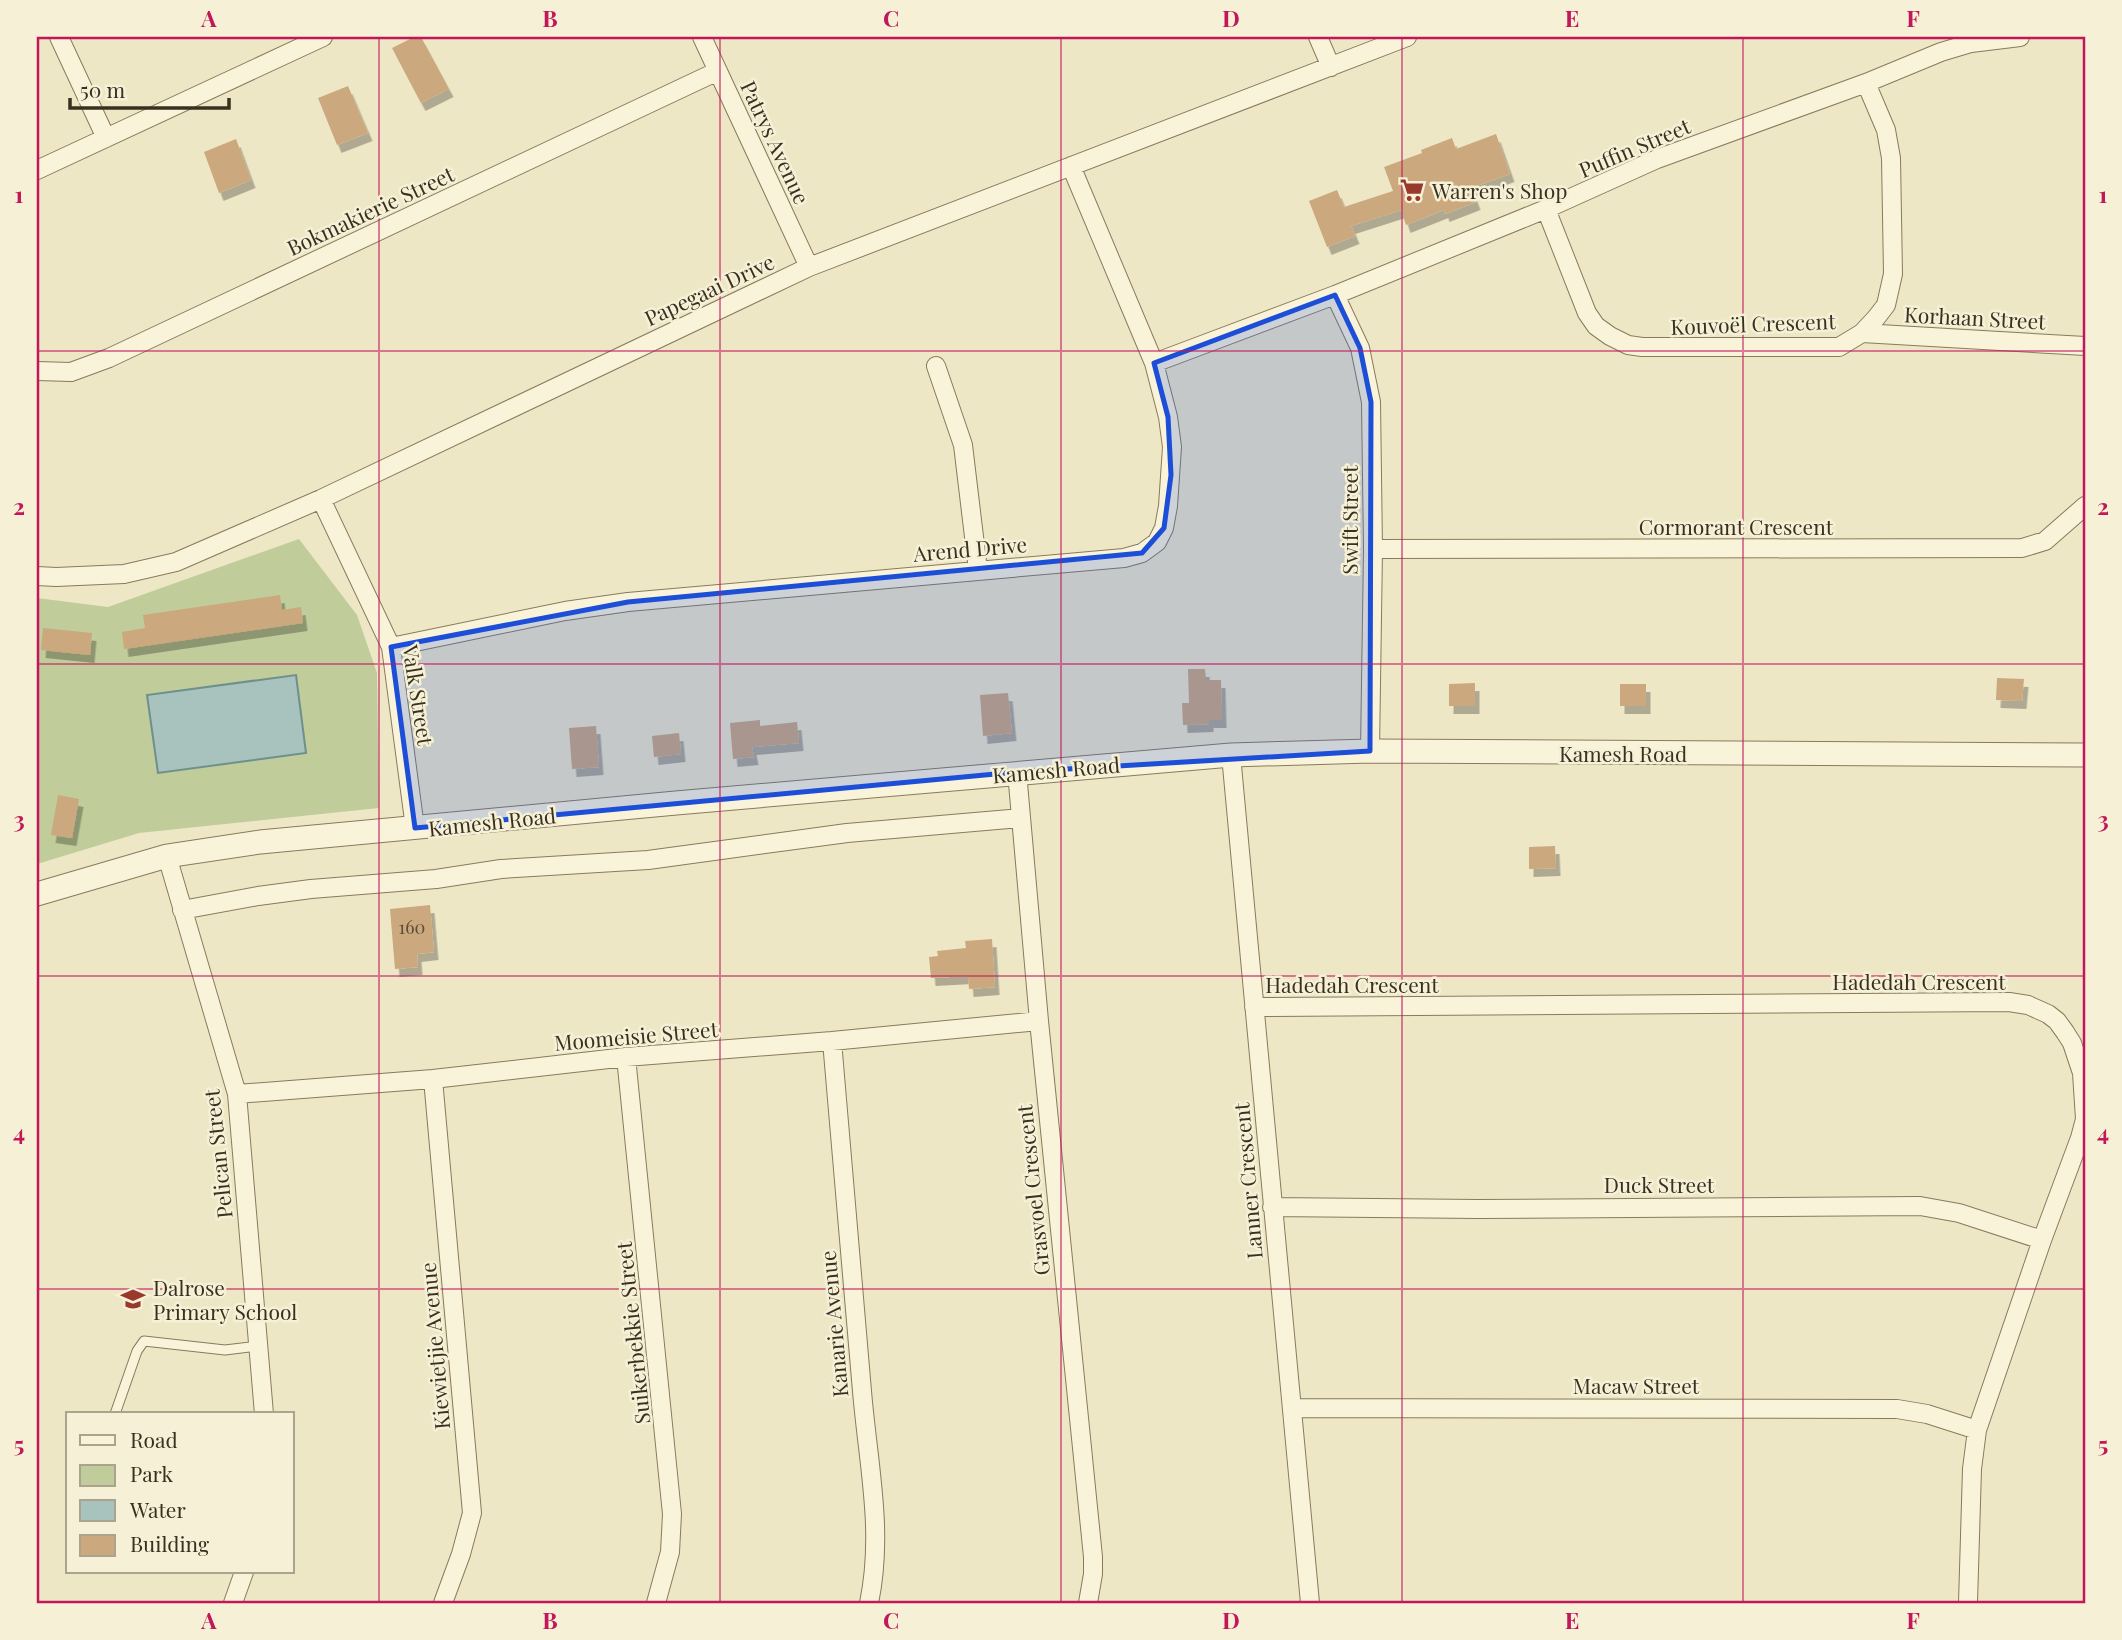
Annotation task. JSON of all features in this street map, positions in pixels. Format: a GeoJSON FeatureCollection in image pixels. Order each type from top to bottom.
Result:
{"type":"FeatureCollection","features":[{"type":"Feature","properties":{"kind":"street"},"geometry":{"type":"LineString","coordinates":[[58,37],[106,138]]}},
{"type":"Feature","properties":{"kind":"street"},"geometry":{"type":"LineString","coordinates":[[37,170],[323,37]]}},
{"type":"Feature","properties":{"kind":"street","name":"Patrys Avenue"},"geometry":{"type":"LineString","coordinates":[[702,37],[809,267]]}},
{"type":"Feature","properties":{"kind":"street"},"geometry":{"type":"LineString","coordinates":[[1318,37],[1331,67]]}},
{"type":"Feature","properties":{"kind":"street","name":"Papegaai Drive"},"geometry":{"type":"LineString","coordinates":[[37,576],[56,578],[124,575],[176,562],[321,499],[809,267],[1407,37]]}},
{"type":"Feature","properties":{"kind":"street","name":"Puffin Street"},"geometry":{"type":"LineString","coordinates":[[1154,363],[1335,295],[1546,209],[1657,159],[1866,83],[1941,52],[1971,43],[2020,37]]}},
{"type":"Feature","properties":{"kind":"street","name":"Bokmakierie Street"},"geometry":{"type":"LineString","coordinates":[[37,371],[71,372],[108,358],[718,71]]}},
{"type":"Feature","properties":{"kind":"street","name":"Kouvoël Crescent"},"geometry":{"type":"LineString","coordinates":[[1546,209],[1587,313],[1596,326],[1628,345],[1663,348],[1839,347],[1862,333],[1886,305],[1893,274],[1891,159],[1886,130],[1866,83]]}},
{"type":"Feature","properties":{"kind":"street","name":"Arend Drive"},"geometry":{"type":"LineString","coordinates":[[391,647],[565,611],[628,602],[1124,558],[1142,553],[1157,542],[1164,528],[1172,447],[1168,417],[1154,363],[1071,166]]}},
{"type":"Feature","properties":{"kind":"street","name":"Swift Street"},"geometry":{"type":"LineString","coordinates":[[1335,295],[1360,348],[1370,392],[1373,549],[1370,751]]}},
{"type":"Feature","properties":{"kind":"street","name":"Korhaan Street"},"geometry":{"type":"LineString","coordinates":[[1862,333],[2085,346]]}},
{"type":"Feature","properties":{"kind":"street"},"geometry":{"type":"LineString","coordinates":[[936,366],[963,445],[978,570]]}},
{"type":"Feature","properties":{"kind":"street","name":"Valk Street"},"geometry":{"type":"LineString","coordinates":[[321,499],[391,647],[415,828]]}},
{"type":"Feature","properties":{"kind":"street","name":"Cormorant Crescent"},"geometry":{"type":"LineString","coordinates":[[1373,549],[2022,548],[2045,541],[2085,506]]}},
{"type":"Feature","properties":{"kind":"street","name":"Kamesh Road"},"geometry":{"type":"LineString","coordinates":[[37,894],[167,856],[272,841],[1017,772],[1231,755],[1370,751],[2085,755]]}},
{"type":"Feature","properties":{"kind":"street","name":"Lanner Crescent"},"geometry":{"type":"LineString","coordinates":[[1231,755],[1310,1603]]}},
{"type":"Feature","properties":{"kind":"street","name":"Grasvoel Crescent"},"geometry":{"type":"LineString","coordinates":[[1017,772],[1038,1021],[1093,1558],[1088,1603]]}},
{"type":"Feature","properties":{"kind":"street"},"geometry":{"type":"LineString","coordinates":[[182,911],[311,889],[436,879],[501,869],[648,860],[847,833],[1021,818]]}},
{"type":"Feature","properties":{"kind":"street","name":"Pelican Street"},"geometry":{"type":"LineString","coordinates":[[167,856],[237,1094],[264,1412]]}},
{"type":"Feature","properties":{"kind":"street","name":"Hadedah Crescent"},"geometry":{"type":"LineString","coordinates":[[1254,1007],[2009,1002],[2028,1006],[2057,1021],[2072,1043],[2082,1073],[2085,1119],[1977,1430],[1972,1469],[1968,1603]]}},
{"type":"Feature","properties":{"kind":"street","name":"Moomeisie Street"},"geometry":{"type":"LineString","coordinates":[[237,1094],[433,1079],[626,1057],[1038,1021]]}},
{"type":"Feature","properties":{"kind":"street","name":"Kanarie Avenue"},"geometry":{"type":"LineString","coordinates":[[832,1041],[875,1512],[876,1567],[869,1603]]}},
{"type":"Feature","properties":{"kind":"street","name":"Suikerbekkie Street"},"geometry":{"type":"LineString","coordinates":[[626,1057],[673,1514],[670,1552],[656,1603]]}},
{"type":"Feature","properties":{"kind":"street","name":"Kiewietjie Avenue"},"geometry":{"type":"LineString","coordinates":[[433,1079],[472,1513],[461,1554],[443,1603]]}},
{"type":"Feature","properties":{"kind":"street","name":"Duck Street"},"geometry":{"type":"LineString","coordinates":[[1272,1207],[1478,1209],[1920,1206],[1959,1213],[2042,1240]]}},
{"type":"Feature","properties":{"kind":"street","name":"Macaw Street"},"geometry":{"type":"LineString","coordinates":[[1293,1408],[1897,1409],[1927,1414],[1977,1430]]}},
{"type":"Feature","properties":{"kind":"street"},"geometry":{"type":"LineString","coordinates":[[233,1603],[243,1574]]}},
{"type":"Feature","properties":{"kind":"lane"},"geometry":{"type":"LineString","coordinates":[[116,1412],[137,1351],[144,1341],[225,1350],[258,1346]]}},
{"type":"Feature","properties":{"kind":"highlighted area"},"geometry":{"type":"Polygon","coordinates":[[[1335,295],[1360,348],[1371,402],[1370,751],[1017,772],[415,828],[391,647],[628,602],[1142,553],[1164,528],[1171,475],[1168,417],[1154,363],[1335,295]]]}},
{"type":"Feature","properties":{"kind":"green space"},"geometry":{"type":"Polygon","coordinates":[[[299,539],[357,615],[377,673],[379,808],[139,833],[37,864],[37,598],[108,607],[299,539]]]}},
{"type":"Feature","properties":{"kind":"water"},"geometry":{"type":"Polygon","coordinates":[[[296,675],[306,753],[158,773],[147,695],[296,675]]]}},
{"type":"Feature","properties":{"kind":"building"},"geometry":{"type":"Polygon","coordinates":[[[414,37],[421,37],[449,89],[421,103],[392,48],[414,37]]]}},
{"type":"Feature","properties":{"kind":"building"},"geometry":{"type":"Polygon","coordinates":[[[348,86],[368,133],[337,145],[318,98],[348,86]]]}},
{"type":"Feature","properties":{"kind":"building"},"geometry":{"type":"Polygon","coordinates":[[[1496,134],[1510,174],[1471,188],[1476,202],[1445,214],[1444,210],[1406,225],[1401,210],[1351,226],[1355,236],[1327,247],[1309,201],[1337,190],[1344,207],[1393,191],[1384,167],[1452,138],[1456,149],[1496,134]]]}},
{"type":"Feature","properties":{"kind":"building"},"geometry":{"type":"Polygon","coordinates":[[[236,139],[251,180],[219,193],[204,152],[236,139]]]}},
{"type":"Feature","properties":{"kind":"building"},"geometry":{"type":"Polygon","coordinates":[[[280,595],[282,610],[301,607],[303,623],[124,649],[122,632],[145,628],[143,615],[280,595]]]}},
{"type":"Feature","properties":{"kind":"building"},"geometry":{"type":"Polygon","coordinates":[[[43,628],[92,633],[90,655],[41,650],[43,628]]]}},
{"type":"Feature","properties":{"kind":"building"},"geometry":{"type":"Polygon","coordinates":[[[1188,669],[1205,669],[1206,680],[1221,680],[1222,720],[1209,720],[1209,724],[1183,725],[1182,703],[1189,703],[1188,669]]]}},
{"type":"Feature","properties":{"kind":"building"},"geometry":{"type":"Polygon","coordinates":[[[1997,678],[2024,679],[2022,701],[1996,700],[1997,678]]]}},
{"type":"Feature","properties":{"kind":"building"},"geometry":{"type":"Polygon","coordinates":[[[1475,683],[1475,706],[1449,706],[1449,684],[1475,683]]]}},
{"type":"Feature","properties":{"kind":"building"},"geometry":{"type":"Polygon","coordinates":[[[1620,684],[1646,684],[1646,706],[1620,706],[1620,684]]]}},
{"type":"Feature","properties":{"kind":"building"},"geometry":{"type":"Polygon","coordinates":[[[1008,693],[1012,733],[983,736],[980,695],[1008,693]]]}},
{"type":"Feature","properties":{"kind":"building"},"geometry":{"type":"Polygon","coordinates":[[[760,720],[760,726],[797,722],[799,743],[752,747],[754,757],[733,759],[730,723],[760,720]]]}},
{"type":"Feature","properties":{"kind":"building"},"geometry":{"type":"Polygon","coordinates":[[[596,726],[599,767],[572,769],[569,728],[596,726]]]}},
{"type":"Feature","properties":{"kind":"building"},"geometry":{"type":"Polygon","coordinates":[[[679,733],[681,754],[654,757],[652,736],[679,733]]]}},
{"type":"Feature","properties":{"kind":"building"},"geometry":{"type":"Polygon","coordinates":[[[58,795],[79,799],[72,838],[51,835],[58,795]]]}},
{"type":"Feature","properties":{"kind":"building"},"geometry":{"type":"Polygon","coordinates":[[[1555,846],[1556,868],[1529,869],[1529,847],[1555,846]]]}},
{"type":"Feature","properties":{"kind":"building"},"geometry":{"type":"Polygon","coordinates":[[[430,905],[434,952],[417,954],[418,967],[395,969],[390,909],[430,905]]]}},
{"type":"Feature","properties":{"kind":"building"},"geometry":{"type":"Polygon","coordinates":[[[992,939],[995,987],[969,989],[968,976],[931,978],[929,957],[938,956],[937,951],[966,948],[965,941],[992,939]]]}},
{"type":"Feature","properties":{"kind":"place","name":"Warren's Shop"},"geometry":{"type":"Point","coordinates":[1412,190]}},
{"type":"Feature","properties":{"kind":"place","name":"Dalrose Primary School"},"geometry":{"type":"Point","coordinates":[133,1299]}}]}
